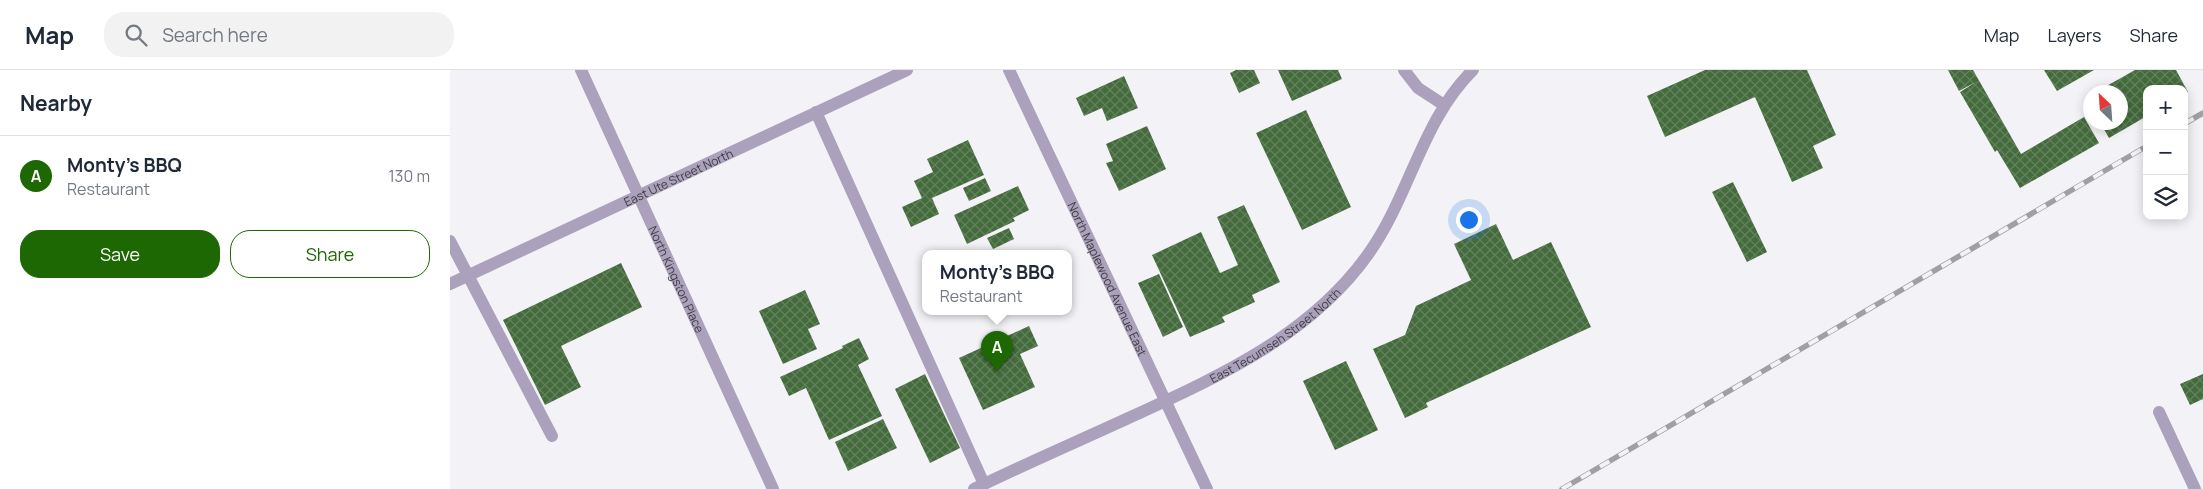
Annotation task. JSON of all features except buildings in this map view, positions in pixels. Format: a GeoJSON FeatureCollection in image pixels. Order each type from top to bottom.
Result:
{"type":"FeatureCollection","features":[{"type":"Feature","properties":{"kind":"street","name":"North Kingston Place"},"geometry":{"type":"LineString","coordinates":[[581,70],[773,489]]}},
{"type":"Feature","properties":{"kind":"street","name":"East Ute Street North"},"geometry":{"type":"LineString","coordinates":[[450,284],[907,70]]}},
{"type":"Feature","properties":{"kind":"street","name":"North Maplewood Avenue East"},"geometry":{"type":"LineString","coordinates":[[1009,70],[1207,489]]}},
{"type":"Feature","properties":{"kind":"street"},"geometry":{"type":"LineString","coordinates":[[1404,70],[1418,88],[1444,105]]}},
{"type":"Feature","properties":{"kind":"street","name":"East Tecumseh Street North"},"geometry":{"type":"LineString","coordinates":[[979,486],[1165,402],[1258,354],[1289,333],[1346,282],[1370,252],[1444,105],[1473,70]]}},
{"type":"Feature","properties":{"kind":"street"},"geometry":{"type":"LineString","coordinates":[[816,112],[979,486]]}},
{"type":"Feature","properties":{"kind":"street"},"geometry":{"type":"LineString","coordinates":[[450,241],[552,436]]}},
{"type":"Feature","properties":{"kind":"street"},"geometry":{"type":"LineString","coordinates":[[2159,412],[2195,489]]}},
{"type":"Feature","properties":{"kind":"railway"},"geometry":{"type":"LineString","coordinates":[[2188,122],[2203,113]]}},
{"type":"Feature","properties":{"kind":"railway"},"geometry":{"type":"LineString","coordinates":[[1562,489],[2143,148]]}},
{"type":"Feature","properties":{"kind":"place","name":"Monty's BBQ"},"geometry":{"type":"Point","coordinates":[997,372]}}]}
